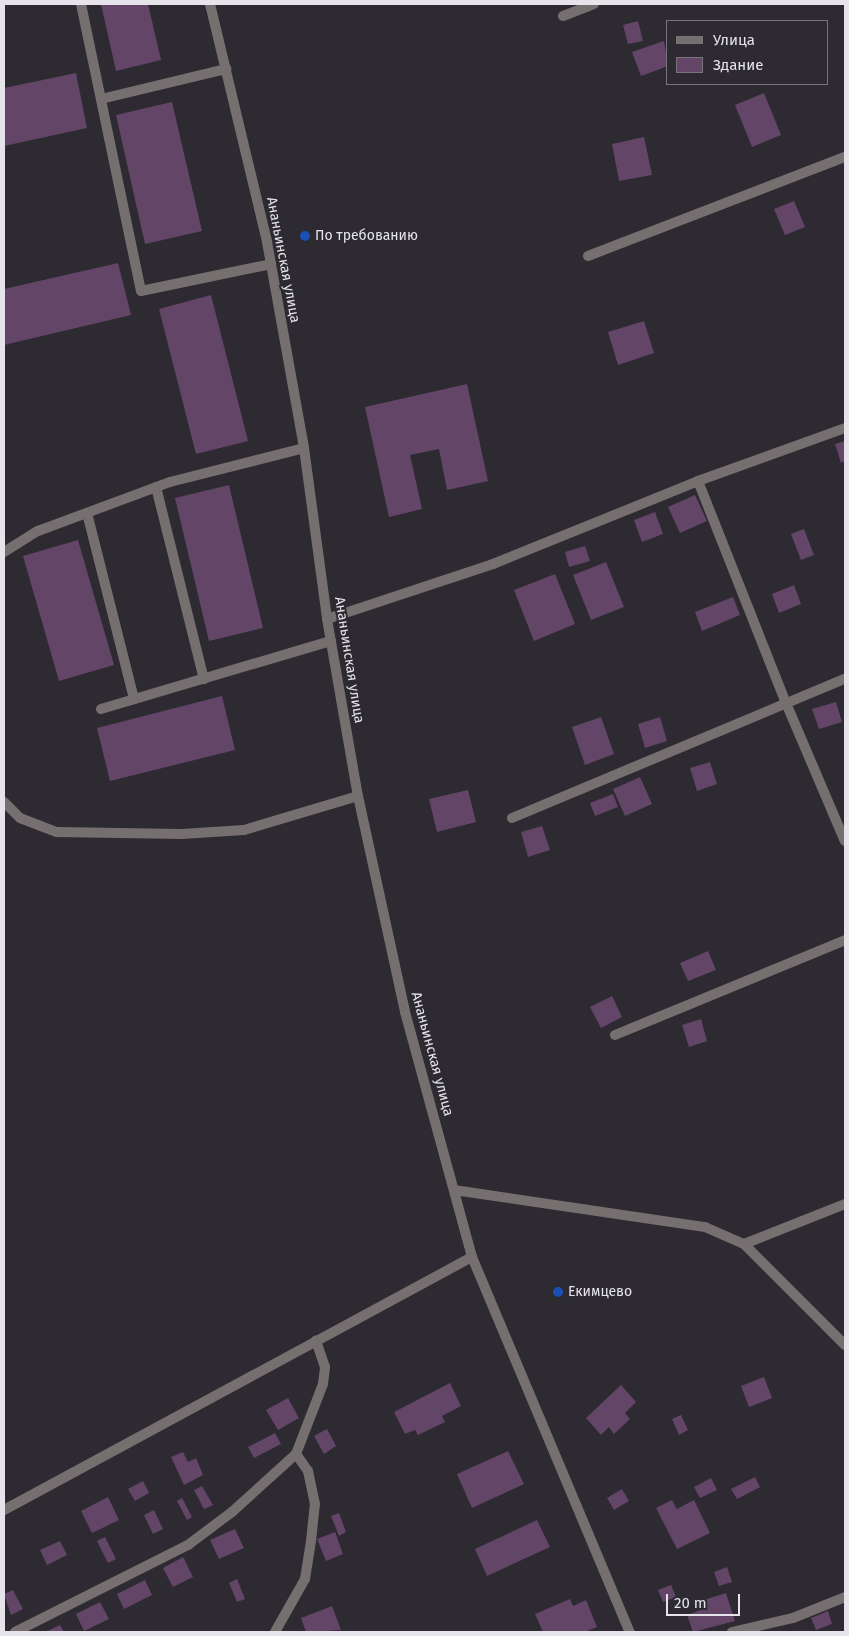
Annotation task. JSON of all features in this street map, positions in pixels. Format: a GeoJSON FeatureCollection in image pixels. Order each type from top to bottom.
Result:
{"type":"FeatureCollection","features":[{"type":"Feature","properties":{"kind":"street"},"geometry":{"type":"LineString","coordinates":[[82,4],[141,291],[271,264]]}},
{"type":"Feature","properties":{"kind":"street","name":"Ананьинская улица"},"geometry":{"type":"LineString","coordinates":[[210,4],[271,264],[304,448],[327,619],[358,796],[405,1012],[472,1257],[497,1311],[630,1632]]}},
{"type":"Feature","properties":{"kind":"street"},"geometry":{"type":"LineString","coordinates":[[563,16],[594,4]]}},
{"type":"Feature","properties":{"kind":"street"},"geometry":{"type":"LineString","coordinates":[[101,98],[226,69]]}},
{"type":"Feature","properties":{"kind":"street"},"geometry":{"type":"LineString","coordinates":[[588,256],[845,158]]}},
{"type":"Feature","properties":{"kind":"street"},"geometry":{"type":"LineString","coordinates":[[327,619],[493,564],[698,481],[845,428]]}},
{"type":"Feature","properties":{"kind":"street"},"geometry":{"type":"LineString","coordinates":[[4,552],[38,532],[156,487],[304,448]]}},
{"type":"Feature","properties":{"kind":"street"},"geometry":{"type":"LineString","coordinates":[[698,481],[786,703],[845,841]]}},
{"type":"Feature","properties":{"kind":"street"},"geometry":{"type":"LineString","coordinates":[[156,487],[204,679]]}},
{"type":"Feature","properties":{"kind":"street"},"geometry":{"type":"LineString","coordinates":[[87,513],[134,699]]}},
{"type":"Feature","properties":{"kind":"street"},"geometry":{"type":"LineString","coordinates":[[101,709],[331,641]]}},
{"type":"Feature","properties":{"kind":"street"},"geometry":{"type":"LineString","coordinates":[[512,818],[845,679]]}},
{"type":"Feature","properties":{"kind":"street"},"geometry":{"type":"LineString","coordinates":[[4,802],[20,818],[58,832],[182,834],[244,830],[358,796]]}},
{"type":"Feature","properties":{"kind":"street"},"geometry":{"type":"LineString","coordinates":[[615,1035],[845,940]]}},
{"type":"Feature","properties":{"kind":"street"},"geometry":{"type":"LineString","coordinates":[[454,1190],[705,1226],[744,1244],[845,1345]]}},
{"type":"Feature","properties":{"kind":"street"},"geometry":{"type":"LineString","coordinates":[[744,1244],[845,1204]]}},
{"type":"Feature","properties":{"kind":"street"},"geometry":{"type":"LineString","coordinates":[[4,1510],[472,1257]]}},
{"type":"Feature","properties":{"kind":"street"},"geometry":{"type":"LineString","coordinates":[[15,1632],[188,1545],[232,1512],[296,1454],[323,1384],[326,1367],[316,1341]]}},
{"type":"Feature","properties":{"kind":"street"},"geometry":{"type":"LineString","coordinates":[[276,1632],[304,1578],[311,1541],[315,1504],[308,1471],[296,1454]]}},
{"type":"Feature","properties":{"kind":"street"},"geometry":{"type":"LineString","coordinates":[[732,1632],[793,1618],[845,1597]]}},
{"type":"Feature","properties":{"kind":"building"},"geometry":{"type":"Polygon","coordinates":[[[101,4],[148,4],[161,60],[116,71],[101,4]]]}},
{"type":"Feature","properties":{"kind":"building"},"geometry":{"type":"Polygon","coordinates":[[[638,21],[643,41],[628,44],[623,25],[638,21]]]}},
{"type":"Feature","properties":{"kind":"building"},"geometry":{"type":"Polygon","coordinates":[[[664,41],[666,67],[641,76],[632,52],[664,41]]]}},
{"type":"Feature","properties":{"kind":"building"},"geometry":{"type":"Polygon","coordinates":[[[76,73],[87,128],[4,146],[4,88],[76,73]]]}},
{"type":"Feature","properties":{"kind":"building"},"geometry":{"type":"Polygon","coordinates":[[[764,93],[781,135],[752,147],[735,105],[764,93]]]}},
{"type":"Feature","properties":{"kind":"building"},"geometry":{"type":"Polygon","coordinates":[[[172,102],[202,231],[145,244],[116,115],[172,102]]]}},
{"type":"Feature","properties":{"kind":"building"},"geometry":{"type":"Polygon","coordinates":[[[644,137],[652,175],[619,181],[612,144],[644,137]]]}},
{"type":"Feature","properties":{"kind":"building"},"geometry":{"type":"Polygon","coordinates":[[[794,201],[805,227],[785,235],[774,209],[794,201]]]}},
{"type":"Feature","properties":{"kind":"building"},"geometry":{"type":"Polygon","coordinates":[[[118,263],[131,315],[4,345],[4,289],[118,263]]]}},
{"type":"Feature","properties":{"kind":"building"},"geometry":{"type":"Polygon","coordinates":[[[211,295],[248,441],[196,454],[159,309],[211,295]]]}},
{"type":"Feature","properties":{"kind":"building"},"geometry":{"type":"Polygon","coordinates":[[[644,321],[654,353],[618,365],[608,332],[644,321]]]}},
{"type":"Feature","properties":{"kind":"building"},"geometry":{"type":"Polygon","coordinates":[[[467,384],[488,481],[447,490],[439,449],[410,455],[422,509],[389,517],[365,407],[467,384]]]}},
{"type":"Feature","properties":{"kind":"building"},"geometry":{"type":"Polygon","coordinates":[[[845,441],[845,461],[841,463],[835,444],[845,441]]]}},
{"type":"Feature","properties":{"kind":"building"},"geometry":{"type":"Polygon","coordinates":[[[229,485],[263,628],[209,641],[175,498],[229,485]]]}},
{"type":"Feature","properties":{"kind":"building"},"geometry":{"type":"Polygon","coordinates":[[[695,495],[707,521],[680,533],[668,507],[695,495]]]}},
{"type":"Feature","properties":{"kind":"building"},"geometry":{"type":"Polygon","coordinates":[[[655,512],[663,534],[642,542],[634,520],[655,512]]]}},
{"type":"Feature","properties":{"kind":"building"},"geometry":{"type":"Polygon","coordinates":[[[804,529],[814,555],[801,560],[791,534],[804,529]]]}},
{"type":"Feature","properties":{"kind":"building"},"geometry":{"type":"Polygon","coordinates":[[[78,540],[114,665],[59,681],[23,556],[78,540]]]}},
{"type":"Feature","properties":{"kind":"building"},"geometry":{"type":"Polygon","coordinates":[[[585,546],[590,561],[569,567],[565,552],[585,546]]]}},
{"type":"Feature","properties":{"kind":"building"},"geometry":{"type":"Polygon","coordinates":[[[606,562],[624,607],[591,620],[573,575],[606,562]]]}},
{"type":"Feature","properties":{"kind":"building"},"geometry":{"type":"Polygon","coordinates":[[[555,574],[575,624],[534,641],[514,590],[555,574]]]}},
{"type":"Feature","properties":{"kind":"building"},"geometry":{"type":"Polygon","coordinates":[[[794,585],[801,604],[779,613],[772,594],[794,585]]]}},
{"type":"Feature","properties":{"kind":"building"},"geometry":{"type":"Polygon","coordinates":[[[733,597],[740,615],[702,631],[695,612],[733,597]]]}},
{"type":"Feature","properties":{"kind":"building"},"geometry":{"type":"Polygon","coordinates":[[[222,696],[235,750],[110,781],[97,728],[222,696]]]}},
{"type":"Feature","properties":{"kind":"building"},"geometry":{"type":"Polygon","coordinates":[[[836,702],[842,722],[819,729],[812,709],[836,702]]]}},
{"type":"Feature","properties":{"kind":"building"},"geometry":{"type":"Polygon","coordinates":[[[601,717],[614,754],[585,765],[572,727],[601,717]]]}},
{"type":"Feature","properties":{"kind":"building"},"geometry":{"type":"Polygon","coordinates":[[[660,717],[667,741],[645,748],[638,724],[660,717]]]}},
{"type":"Feature","properties":{"kind":"building"},"geometry":{"type":"Polygon","coordinates":[[[710,762],[717,784],[697,791],[690,768],[710,762]]]}},
{"type":"Feature","properties":{"kind":"building"},"geometry":{"type":"Polygon","coordinates":[[[640,777],[652,804],[625,816],[613,789],[640,777]]]}},
{"type":"Feature","properties":{"kind":"building"},"geometry":{"type":"Polygon","coordinates":[[[468,790],[476,822],[437,832],[429,799],[468,790]]]}},
{"type":"Feature","properties":{"kind":"building"},"geometry":{"type":"Polygon","coordinates":[[[613,794],[618,807],[595,816],[590,803],[613,794]]]}},
{"type":"Feature","properties":{"kind":"building"},"geometry":{"type":"Polygon","coordinates":[[[542,826],[550,850],[528,857],[521,832],[542,826]]]}},
{"type":"Feature","properties":{"kind":"building"},"geometry":{"type":"Polygon","coordinates":[[[708,951],[716,970],[688,981],[680,963],[708,951]]]}},
{"type":"Feature","properties":{"kind":"building"},"geometry":{"type":"Polygon","coordinates":[[[612,996],[622,1017],[601,1028],[590,1007],[612,996]]]}},
{"type":"Feature","properties":{"kind":"building"},"geometry":{"type":"Polygon","coordinates":[[[701,1019],[707,1041],[689,1047],[682,1025],[701,1019]]]}},
{"type":"Feature","properties":{"kind":"building"},"geometry":{"type":"Polygon","coordinates":[[[764,1377],[772,1398],[749,1407],[741,1386],[764,1377]]]}},
{"type":"Feature","properties":{"kind":"building"},"geometry":{"type":"Polygon","coordinates":[[[450,1383],[461,1406],[442,1416],[445,1422],[418,1435],[415,1430],[405,1434],[394,1412],[450,1383]]]}},
{"type":"Feature","properties":{"kind":"building"},"geometry":{"type":"Polygon","coordinates":[[[621,1385],[636,1402],[625,1413],[630,1419],[614,1434],[609,1427],[601,1435],[586,1418],[621,1385]]]}},
{"type":"Feature","properties":{"kind":"building"},"geometry":{"type":"Polygon","coordinates":[[[288,1398],[299,1418],[278,1430],[266,1410],[288,1398]]]}},
{"type":"Feature","properties":{"kind":"building"},"geometry":{"type":"Polygon","coordinates":[[[681,1415],[688,1430],[679,1435],[672,1419],[681,1415]]]}},
{"type":"Feature","properties":{"kind":"building"},"geometry":{"type":"Polygon","coordinates":[[[327,1429],[336,1446],[324,1454],[314,1436],[327,1429]]]}},
{"type":"Feature","properties":{"kind":"building"},"geometry":{"type":"Polygon","coordinates":[[[275,1433],[281,1444],[254,1458],[248,1447],[275,1433]]]}},
{"type":"Feature","properties":{"kind":"building"},"geometry":{"type":"Polygon","coordinates":[[[508,1451],[524,1484],[472,1508],[457,1474],[508,1451]]]}},
{"type":"Feature","properties":{"kind":"building"},"geometry":{"type":"Polygon","coordinates":[[[183,1452],[188,1462],[196,1458],[203,1475],[184,1485],[171,1457],[183,1452]]]}},
{"type":"Feature","properties":{"kind":"building"},"geometry":{"type":"Polygon","coordinates":[[[755,1477],[760,1487],[737,1499],[731,1489],[755,1477]]]}},
{"type":"Feature","properties":{"kind":"building"},"geometry":{"type":"Polygon","coordinates":[[[711,1478],[717,1490],[700,1498],[694,1487],[711,1478]]]}},
{"type":"Feature","properties":{"kind":"building"},"geometry":{"type":"Polygon","coordinates":[[[143,1481],[149,1493],[135,1501],[128,1489],[143,1481]]]}},
{"type":"Feature","properties":{"kind":"building"},"geometry":{"type":"Polygon","coordinates":[[[202,1486],[213,1505],[204,1509],[194,1490],[202,1486]]]}},
{"type":"Feature","properties":{"kind":"building"},"geometry":{"type":"Polygon","coordinates":[[[622,1489],[629,1501],[614,1510],[607,1498],[622,1489]]]}},
{"type":"Feature","properties":{"kind":"building"},"geometry":{"type":"Polygon","coordinates":[[[108,1497],[119,1520],[92,1533],[81,1511],[108,1497]]]}},
{"type":"Feature","properties":{"kind":"building"},"geometry":{"type":"Polygon","coordinates":[[[182,1498],[192,1517],[187,1520],[177,1501],[182,1498]]]}},
{"type":"Feature","properties":{"kind":"building"},"geometry":{"type":"Polygon","coordinates":[[[672,1500],[677,1509],[694,1500],[710,1533],[677,1549],[656,1508],[672,1500]]]}},
{"type":"Feature","properties":{"kind":"building"},"geometry":{"type":"Polygon","coordinates":[[[154,1510],[163,1529],[153,1534],[144,1515],[154,1510]]]}},
{"type":"Feature","properties":{"kind":"building"},"geometry":{"type":"Polygon","coordinates":[[[339,1513],[346,1532],[339,1536],[331,1516],[339,1513]]]}},
{"type":"Feature","properties":{"kind":"building"},"geometry":{"type":"Polygon","coordinates":[[[537,1520],[550,1547],[487,1576],[475,1549],[537,1520]]]}},
{"type":"Feature","properties":{"kind":"building"},"geometry":{"type":"Polygon","coordinates":[[[235,1529],[244,1548],[219,1559],[210,1540],[235,1529]]]}},
{"type":"Feature","properties":{"kind":"building"},"geometry":{"type":"Polygon","coordinates":[[[335,1532],[343,1554],[326,1561],[317,1539],[335,1532]]]}},
{"type":"Feature","properties":{"kind":"building"},"geometry":{"type":"Polygon","coordinates":[[[105,1537],[116,1559],[108,1563],[97,1541],[105,1537]]]}},
{"type":"Feature","properties":{"kind":"building"},"geometry":{"type":"Polygon","coordinates":[[[60,1541],[67,1555],[47,1565],[40,1550],[60,1541]]]}},
{"type":"Feature","properties":{"kind":"building"},"geometry":{"type":"Polygon","coordinates":[[[183,1557],[193,1577],[173,1587],[163,1568],[183,1557]]]}},
{"type":"Feature","properties":{"kind":"building"},"geometry":{"type":"Polygon","coordinates":[[[727,1567],[732,1582],[719,1586],[714,1572],[727,1567]]]}},
{"type":"Feature","properties":{"kind":"building"},"geometry":{"type":"Polygon","coordinates":[[[237,1579],[245,1599],[237,1602],[229,1583],[237,1579]]]}},
{"type":"Feature","properties":{"kind":"building"},"geometry":{"type":"Polygon","coordinates":[[[145,1580],[152,1595],[124,1609],[117,1594],[145,1580]]]}},
{"type":"Feature","properties":{"kind":"building"},"geometry":{"type":"Polygon","coordinates":[[[671,1585],[676,1597],[663,1602],[658,1590],[671,1585]]]}},
{"type":"Feature","properties":{"kind":"building"},"geometry":{"type":"Polygon","coordinates":[[[13,1590],[23,1609],[11,1615],[4,1594],[13,1590]]]}},
{"type":"Feature","properties":{"kind":"building"},"geometry":{"type":"Polygon","coordinates":[[[726,1593],[735,1621],[693,1632],[687,1615],[706,1608],[704,1600],[726,1593]]]}},
{"type":"Feature","properties":{"kind":"building"},"geometry":{"type":"Polygon","coordinates":[[[570,1599],[573,1606],[586,1600],[597,1627],[584,1632],[543,1632],[535,1614],[570,1599]]]}},
{"type":"Feature","properties":{"kind":"building"},"geometry":{"type":"Polygon","coordinates":[[[100,1602],[109,1619],[84,1631],[76,1614],[100,1602]]]}},
{"type":"Feature","properties":{"kind":"building"},"geometry":{"type":"Polygon","coordinates":[[[332,1606],[341,1630],[306,1632],[301,1618],[332,1606]]]}},
{"type":"Feature","properties":{"kind":"building"},"geometry":{"type":"Polygon","coordinates":[[[828,1611],[832,1624],[816,1630],[811,1618],[828,1611]]]}},
{"type":"Feature","properties":{"kind":"building"},"geometry":{"type":"Polygon","coordinates":[[[60,1625],[64,1632],[45,1632],[60,1625]]]}},
{"type":"Feature","properties":{"kind":"place","name":"По требованию"},"geometry":{"type":"Point","coordinates":[305,236]}},
{"type":"Feature","properties":{"kind":"place","name":"Екимцево"},"geometry":{"type":"Point","coordinates":[558,1292]}}]}
